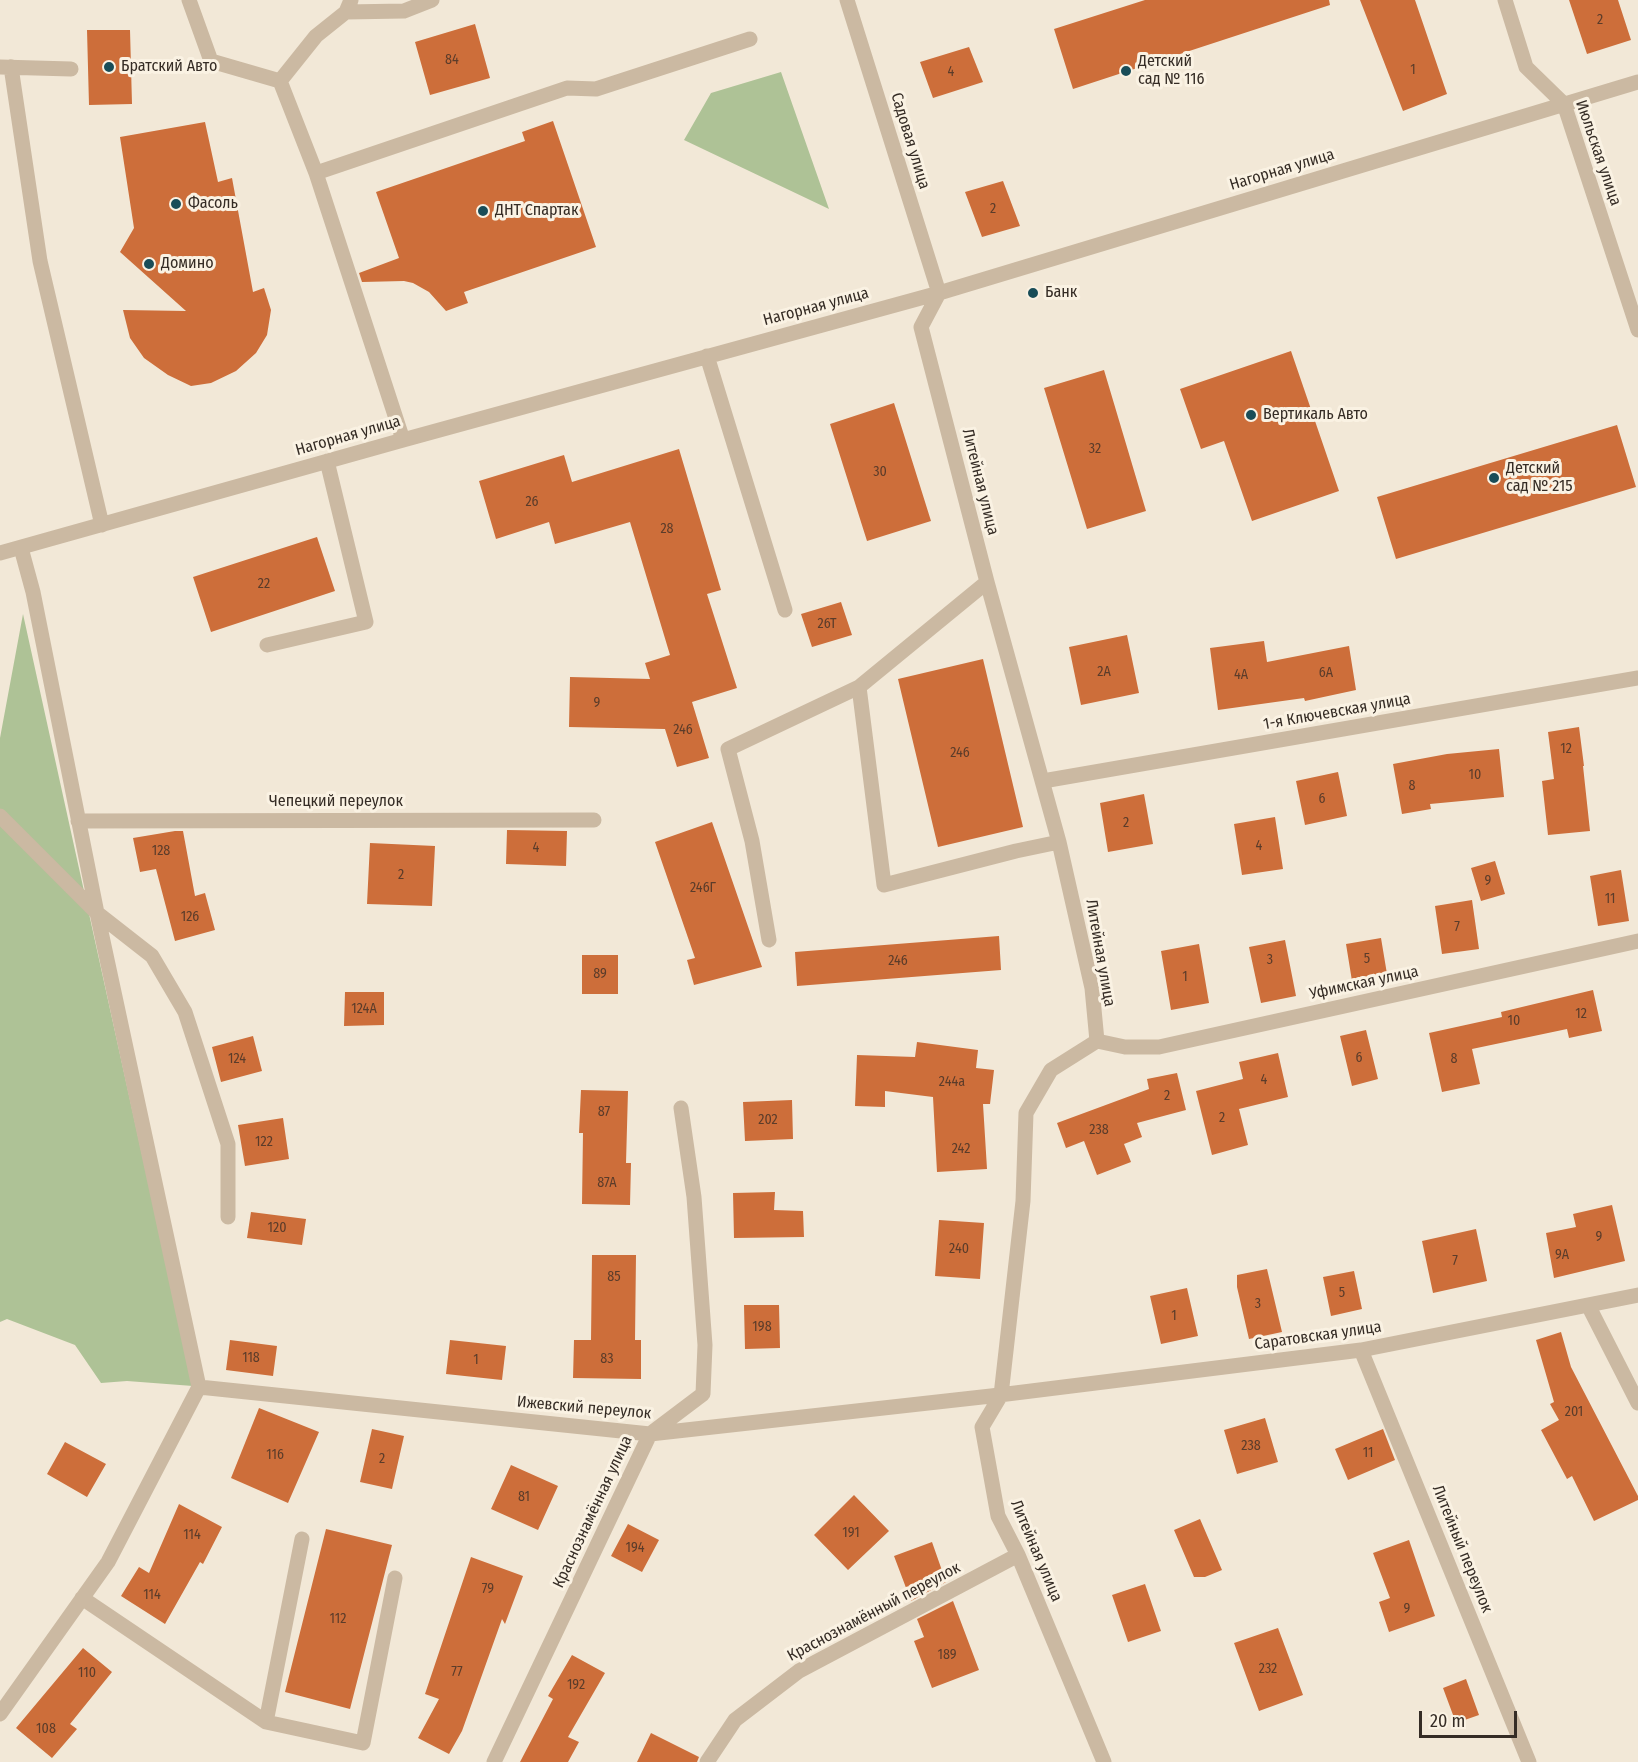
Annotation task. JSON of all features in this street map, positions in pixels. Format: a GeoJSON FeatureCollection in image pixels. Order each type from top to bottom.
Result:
{"type":"FeatureCollection","features":[{"type":"Feature","properties":{"kind":"street"},"geometry":{"type":"LineString","coordinates":[[189,0],[211,61],[280,81]]}},
{"type":"Feature","properties":{"kind":"street"},"geometry":{"type":"LineString","coordinates":[[280,81],[316,36],[349,6],[404,11],[432,0]]}},
{"type":"Feature","properties":{"kind":"street","name":"Садовая улица"},"geometry":{"type":"LineString","coordinates":[[847,0],[939,293]]}},
{"type":"Feature","properties":{"kind":"street","name":"Июльская улица"},"geometry":{"type":"LineString","coordinates":[[1505,0],[1526,68],[1564,104],[1638,330]]}},
{"type":"Feature","properties":{"kind":"street"},"geometry":{"type":"LineString","coordinates":[[315,173],[567,88],[596,89],[750,39]]}},
{"type":"Feature","properties":{"kind":"street"},"geometry":{"type":"LineString","coordinates":[[71,69],[5,67],[40,261],[102,525]]}},
{"type":"Feature","properties":{"kind":"street"},"geometry":{"type":"LineString","coordinates":[[280,81],[315,173],[403,440]]}},
{"type":"Feature","properties":{"kind":"street","name":"Нагорная улица"},"geometry":{"type":"LineString","coordinates":[[0,553],[939,293],[1638,82]]}},
{"type":"Feature","properties":{"kind":"street","name":"Литейная улица"},"geometry":{"type":"LineString","coordinates":[[939,293],[921,327],[987,582],[1059,842],[1092,988],[1097,1041],[1050,1070],[1026,1113],[1023,1201],[1000,1395],[982,1427],[998,1516],[1018,1555],[1104,1762]]}},
{"type":"Feature","properties":{"kind":"street"},"geometry":{"type":"LineString","coordinates":[[707,356],[785,610]]}},
{"type":"Feature","properties":{"kind":"street"},"geometry":{"type":"LineString","coordinates":[[267,645],[366,622],[327,461]]}},
{"type":"Feature","properties":{"kind":"street"},"geometry":{"type":"LineString","coordinates":[[0,1714],[108,1562],[199,1386],[97,913],[33,592],[21,548]]}},
{"type":"Feature","properties":{"kind":"street"},"geometry":{"type":"LineString","coordinates":[[769,940],[752,841],[728,749],[859,687],[987,582]]}},
{"type":"Feature","properties":{"kind":"street","name":"1-я Ключевская улица"},"geometry":{"type":"LineString","coordinates":[[1043,781],[1638,678]]}},
{"type":"Feature","properties":{"kind":"street"},"geometry":{"type":"LineString","coordinates":[[859,687],[884,885],[1059,842]]}},
{"type":"Feature","properties":{"kind":"street"},"geometry":{"type":"LineString","coordinates":[[0,816],[97,913],[152,956],[185,1012],[228,1144],[228,1217]]}},
{"type":"Feature","properties":{"kind":"street","name":"Чепецкий переулок"},"geometry":{"type":"LineString","coordinates":[[78,821],[594,820]]}},
{"type":"Feature","properties":{"kind":"street","name":"Уфимская улица"},"geometry":{"type":"LineString","coordinates":[[1097,1041],[1125,1047],[1159,1047],[1638,940]]}},
{"type":"Feature","properties":{"kind":"street","name":"Краснознамённая улица"},"geometry":{"type":"LineString","coordinates":[[494,1762],[650,1434],[704,1394],[705,1345],[694,1197],[681,1108]]}},
{"type":"Feature","properties":{"kind":"street","name":"Саратовская улица"},"geometry":{"type":"LineString","coordinates":[[1000,1395],[1361,1350],[1638,1294]]}},
{"type":"Feature","properties":{"kind":"street"},"geometry":{"type":"LineString","coordinates":[[1588,1305],[1638,1403]]}},
{"type":"Feature","properties":{"kind":"street","name":"Литейный переулок"},"geometry":{"type":"LineString","coordinates":[[1361,1350],[1529,1762]]}},
{"type":"Feature","properties":{"kind":"street","name":"Ижевский переулок"},"geometry":{"type":"LineString","coordinates":[[199,1386],[650,1434],[1000,1395]]}},
{"type":"Feature","properties":{"kind":"street"},"geometry":{"type":"LineString","coordinates":[[266,1722],[302,1539]]}},
{"type":"Feature","properties":{"kind":"street","name":"Краснознамённый переулок"},"geometry":{"type":"LineString","coordinates":[[707,1762],[735,1720],[799,1671],[1018,1555]]}},
{"type":"Feature","properties":{"kind":"street"},"geometry":{"type":"LineString","coordinates":[[82,1598],[266,1722],[363,1743],[395,1578]]}},
{"type":"Feature","properties":{"kind":"green space"},"geometry":{"type":"Polygon","coordinates":[[[781,72],[829,209],[684,140],[711,93],[781,72]]]}},
{"type":"Feature","properties":{"kind":"green space"},"geometry":{"type":"Polygon","coordinates":[[[23,614],[193,1386],[127,1381],[101,1383],[75,1345],[7,1319],[0,1322],[0,738],[23,614]]]}},
{"type":"Feature","properties":{"kind":"building"},"geometry":{"type":"Polygon","coordinates":[[[1145,0],[1329,0],[1330,5],[1073,89],[1054,29],[1145,0]]]}},
{"type":"Feature","properties":{"kind":"building"},"geometry":{"type":"Polygon","coordinates":[[[1360,0],[1415,0],[1447,94],[1403,111],[1360,0]]]}},
{"type":"Feature","properties":{"kind":"building"},"geometry":{"type":"Polygon","coordinates":[[[1569,0],[1618,0],[1631,40],[1587,54],[1569,0]]]}},
{"type":"Feature","properties":{"kind":"building"},"geometry":{"type":"Polygon","coordinates":[[[475,24],[490,78],[430,95],[415,42],[475,24]]]}},
{"type":"Feature","properties":{"kind":"building","name":"Братский Авто"},"geometry":{"type":"Polygon","coordinates":[[[87,30],[130,30],[132,104],[89,105],[87,30]]]}},
{"type":"Feature","properties":{"kind":"building"},"geometry":{"type":"Polygon","coordinates":[[[969,47],[983,82],[933,98],[920,62],[969,47]]]}},
{"type":"Feature","properties":{"kind":"building","name":"ДНТ Спартак"},"geometry":{"type":"Polygon","coordinates":[[[553,121],[596,247],[464,292],[468,303],[446,311],[429,292],[413,283],[404,281],[362,282],[359,273],[399,258],[376,192],[525,141],[522,132],[553,121]]]}},
{"type":"Feature","properties":{"kind":"building"},"geometry":{"type":"Polygon","coordinates":[[[205,122],[218,182],[232,178],[253,292],[264,288],[271,310],[267,335],[256,353],[236,371],[211,383],[191,386],[168,375],[144,358],[130,338],[123,310],[186,311],[120,252],[134,228],[120,137],[205,122]]]}},
{"type":"Feature","properties":{"kind":"building"},"geometry":{"type":"Polygon","coordinates":[[[1003,181],[1020,226],[982,237],[965,192],[1003,181]]]}},
{"type":"Feature","properties":{"kind":"building","name":"Вертикаль Авто"},"geometry":{"type":"Polygon","coordinates":[[[1291,351],[1339,491],[1252,521],[1224,441],[1201,449],[1180,389],[1291,351]]]}},
{"type":"Feature","properties":{"kind":"building"},"geometry":{"type":"Polygon","coordinates":[[[1104,370],[1146,511],[1087,529],[1044,388],[1104,370]]]}},
{"type":"Feature","properties":{"kind":"building"},"geometry":{"type":"Polygon","coordinates":[[[894,403],[931,521],[867,541],[830,424],[894,403]]]}},
{"type":"Feature","properties":{"kind":"building"},"geometry":{"type":"Polygon","coordinates":[[[1617,425],[1636,487],[1396,559],[1377,497],[1617,425]]]}},
{"type":"Feature","properties":{"kind":"building"},"geometry":{"type":"Polygon","coordinates":[[[679,449],[721,590],[707,594],[737,688],[692,702],[709,758],[677,767],[665,729],[569,727],[570,677],[650,679],[645,663],[670,655],[630,522],[555,544],[549,522],[496,539],[479,481],[564,455],[572,482],[679,449]]]}},
{"type":"Feature","properties":{"kind":"building"},"geometry":{"type":"Polygon","coordinates":[[[317,537],[335,591],[211,632],[193,577],[317,537]]]}},
{"type":"Feature","properties":{"kind":"building"},"geometry":{"type":"Polygon","coordinates":[[[841,602],[852,635],[812,647],[801,614],[841,602]]]}},
{"type":"Feature","properties":{"kind":"building"},"geometry":{"type":"Polygon","coordinates":[[[1127,635],[1139,693],[1081,705],[1069,647],[1127,635]]]}},
{"type":"Feature","properties":{"kind":"building"},"geometry":{"type":"Polygon","coordinates":[[[1264,641],[1267,662],[1349,646],[1356,690],[1305,701],[1304,698],[1218,710],[1210,648],[1264,641]]]}},
{"type":"Feature","properties":{"kind":"building"},"geometry":{"type":"Polygon","coordinates":[[[983,659],[1023,827],[938,847],[898,679],[983,659]]]}},
{"type":"Feature","properties":{"kind":"building"},"geometry":{"type":"Polygon","coordinates":[[[1579,727],[1590,831],[1548,835],[1542,781],[1554,779],[1548,732],[1579,727]]]}},
{"type":"Feature","properties":{"kind":"building"},"geometry":{"type":"Polygon","coordinates":[[[1499,749],[1504,797],[1430,804],[1431,809],[1402,814],[1393,764],[1447,754],[1499,749]]]}},
{"type":"Feature","properties":{"kind":"building"},"geometry":{"type":"Polygon","coordinates":[[[1338,772],[1347,816],[1305,825],[1296,781],[1338,772]]]}},
{"type":"Feature","properties":{"kind":"building"},"geometry":{"type":"Polygon","coordinates":[[[1144,794],[1153,844],[1108,852],[1100,803],[1144,794]]]}},
{"type":"Feature","properties":{"kind":"building"},"geometry":{"type":"Polygon","coordinates":[[[1275,817],[1283,869],[1242,875],[1234,824],[1275,817]]]}},
{"type":"Feature","properties":{"kind":"building"},"geometry":{"type":"Polygon","coordinates":[[[712,822],[762,967],[694,985],[687,960],[695,958],[655,842],[712,822]]]}},
{"type":"Feature","properties":{"kind":"building"},"geometry":{"type":"Polygon","coordinates":[[[507,830],[567,831],[566,866],[506,864],[507,830]]]}},
{"type":"Feature","properties":{"kind":"building"},"geometry":{"type":"Polygon","coordinates":[[[183,831],[195,896],[205,893],[215,930],[175,941],[156,869],[140,872],[133,838],[183,831]]]}},
{"type":"Feature","properties":{"kind":"building"},"geometry":{"type":"Polygon","coordinates":[[[370,843],[435,846],[432,906],[367,904],[370,843]]]}},
{"type":"Feature","properties":{"kind":"building"},"geometry":{"type":"Polygon","coordinates":[[[1495,861],[1505,894],[1481,901],[1471,868],[1495,861]]]}},
{"type":"Feature","properties":{"kind":"building"},"geometry":{"type":"Polygon","coordinates":[[[1621,870],[1629,921],[1598,926],[1590,876],[1621,870]]]}},
{"type":"Feature","properties":{"kind":"building"},"geometry":{"type":"Polygon","coordinates":[[[1472,900],[1479,949],[1442,954],[1435,906],[1472,900]]]}},
{"type":"Feature","properties":{"kind":"building"},"geometry":{"type":"Polygon","coordinates":[[[999,936],[1001,970],[797,986],[795,952],[999,936]]]}},
{"type":"Feature","properties":{"kind":"building"},"geometry":{"type":"Polygon","coordinates":[[[1381,938],[1387,974],[1352,981],[1346,944],[1381,938]]]}},
{"type":"Feature","properties":{"kind":"building"},"geometry":{"type":"Polygon","coordinates":[[[1285,940],[1296,996],[1261,1003],[1249,947],[1285,940]]]}},
{"type":"Feature","properties":{"kind":"building"},"geometry":{"type":"Polygon","coordinates":[[[1199,944],[1209,1003],[1171,1010],[1161,951],[1199,944]]]}},
{"type":"Feature","properties":{"kind":"building"},"geometry":{"type":"Polygon","coordinates":[[[582,955],[618,955],[618,994],[582,994],[582,955]]]}},
{"type":"Feature","properties":{"kind":"building"},"geometry":{"type":"Polygon","coordinates":[[[1593,990],[1602,1031],[1569,1038],[1567,1029],[1472,1049],[1480,1084],[1442,1092],[1429,1033],[1502,1017],[1501,1012],[1593,990]]]}},
{"type":"Feature","properties":{"kind":"building"},"geometry":{"type":"Polygon","coordinates":[[[345,992],[384,992],[384,1025],[344,1026],[345,992]]]}},
{"type":"Feature","properties":{"kind":"building"},"geometry":{"type":"Polygon","coordinates":[[[1366,1030],[1378,1079],[1352,1086],[1340,1036],[1366,1030]]]}},
{"type":"Feature","properties":{"kind":"building"},"geometry":{"type":"Polygon","coordinates":[[[253,1036],[262,1071],[221,1082],[212,1047],[253,1036]]]}},
{"type":"Feature","properties":{"kind":"building"},"geometry":{"type":"Polygon","coordinates":[[[917,1042],[978,1050],[976,1068],[994,1070],[990,1104],[983,1104],[987,1169],[937,1172],[933,1097],[885,1091],[885,1107],[855,1106],[857,1055],[915,1057],[917,1042]]]}},
{"type":"Feature","properties":{"kind":"building"},"geometry":{"type":"Polygon","coordinates":[[[1278,1053],[1288,1097],[1239,1109],[1248,1145],[1212,1155],[1196,1091],[1243,1079],[1239,1062],[1278,1053]]]}},
{"type":"Feature","properties":{"kind":"building"},"geometry":{"type":"Polygon","coordinates":[[[1177,1073],[1186,1110],[1137,1123],[1142,1137],[1124,1144],[1131,1162],[1097,1175],[1084,1141],[1066,1148],[1057,1123],[1149,1089],[1147,1079],[1177,1073]]]}},
{"type":"Feature","properties":{"kind":"building"},"geometry":{"type":"Polygon","coordinates":[[[581,1090],[628,1091],[626,1163],[631,1163],[630,1205],[582,1204],[583,1133],[579,1133],[581,1090]]]}},
{"type":"Feature","properties":{"kind":"building"},"geometry":{"type":"Polygon","coordinates":[[[792,1100],[793,1139],[745,1141],[743,1102],[792,1100]]]}},
{"type":"Feature","properties":{"kind":"building"},"geometry":{"type":"Polygon","coordinates":[[[283,1118],[289,1159],[245,1166],[238,1125],[283,1118]]]}},
{"type":"Feature","properties":{"kind":"building"},"geometry":{"type":"Polygon","coordinates":[[[775,1192],[774,1210],[803,1211],[804,1237],[734,1238],[733,1193],[775,1192]]]}},
{"type":"Feature","properties":{"kind":"building"},"geometry":{"type":"Polygon","coordinates":[[[1612,1205],[1625,1261],[1554,1278],[1546,1233],[1576,1227],[1573,1214],[1612,1205]]]}},
{"type":"Feature","properties":{"kind":"building"},"geometry":{"type":"Polygon","coordinates":[[[251,1212],[306,1219],[302,1245],[247,1238],[251,1212]]]}},
{"type":"Feature","properties":{"kind":"building"},"geometry":{"type":"Polygon","coordinates":[[[939,1220],[984,1223],[980,1279],[935,1276],[939,1220]]]}},
{"type":"Feature","properties":{"kind":"building"},"geometry":{"type":"Polygon","coordinates":[[[1476,1229],[1487,1281],[1433,1293],[1422,1241],[1476,1229]]]}},
{"type":"Feature","properties":{"kind":"building"},"geometry":{"type":"Polygon","coordinates":[[[592,1255],[636,1255],[635,1340],[641,1340],[641,1379],[573,1378],[574,1340],[591,1340],[592,1255]]]}},
{"type":"Feature","properties":{"kind":"building"},"geometry":{"type":"Polygon","coordinates":[[[1267,1269],[1282,1332],[1249,1339],[1237,1287],[1237,1275],[1267,1269]]]}},
{"type":"Feature","properties":{"kind":"building"},"geometry":{"type":"Polygon","coordinates":[[[1354,1271],[1362,1309],[1331,1316],[1323,1277],[1354,1271]]]}},
{"type":"Feature","properties":{"kind":"building"},"geometry":{"type":"Polygon","coordinates":[[[1187,1288],[1198,1336],[1161,1344],[1150,1296],[1187,1288]]]}},
{"type":"Feature","properties":{"kind":"building"},"geometry":{"type":"Polygon","coordinates":[[[744,1305],[779,1305],[780,1348],[745,1349],[744,1305]]]}},
{"type":"Feature","properties":{"kind":"building"},"geometry":{"type":"Polygon","coordinates":[[[1561,1332],[1571,1367],[1638,1496],[1638,1500],[1594,1521],[1572,1476],[1567,1479],[1541,1430],[1559,1420],[1550,1404],[1554,1402],[1536,1340],[1561,1332]]]}},
{"type":"Feature","properties":{"kind":"building"},"geometry":{"type":"Polygon","coordinates":[[[230,1340],[277,1346],[273,1376],[226,1370],[230,1340]]]}},
{"type":"Feature","properties":{"kind":"building"},"geometry":{"type":"Polygon","coordinates":[[[450,1340],[506,1346],[502,1380],[446,1374],[450,1340]]]}},
{"type":"Feature","properties":{"kind":"building"},"geometry":{"type":"Polygon","coordinates":[[[259,1408],[319,1432],[288,1503],[231,1478],[259,1408]]]}},
{"type":"Feature","properties":{"kind":"building"},"geometry":{"type":"Polygon","coordinates":[[[1265,1418],[1278,1462],[1237,1474],[1224,1430],[1265,1418]]]}},
{"type":"Feature","properties":{"kind":"building"},"geometry":{"type":"Polygon","coordinates":[[[372,1429],[404,1436],[392,1489],[360,1482],[372,1429]]]}},
{"type":"Feature","properties":{"kind":"building"},"geometry":{"type":"Polygon","coordinates":[[[1383,1429],[1395,1460],[1348,1480],[1335,1449],[1383,1429]]]}},
{"type":"Feature","properties":{"kind":"building"},"geometry":{"type":"Polygon","coordinates":[[[65,1442],[106,1464],[87,1497],[47,1474],[65,1442]]]}},
{"type":"Feature","properties":{"kind":"building"},"geometry":{"type":"Polygon","coordinates":[[[511,1465],[558,1486],[538,1530],[491,1509],[511,1465]]]}},
{"type":"Feature","properties":{"kind":"building"},"geometry":{"type":"Polygon","coordinates":[[[854,1495],[889,1531],[848,1570],[814,1535],[854,1495]]]}},
{"type":"Feature","properties":{"kind":"building"},"geometry":{"type":"Polygon","coordinates":[[[179,1504],[222,1527],[203,1564],[200,1562],[165,1624],[121,1596],[139,1567],[149,1573],[179,1504]]]}},
{"type":"Feature","properties":{"kind":"building"},"geometry":{"type":"Polygon","coordinates":[[[1200,1519],[1222,1570],[1205,1577],[1194,1577],[1174,1530],[1200,1519]]]}},
{"type":"Feature","properties":{"kind":"building"},"geometry":{"type":"Polygon","coordinates":[[[628,1524],[659,1540],[642,1572],[611,1556],[628,1524]]]}},
{"type":"Feature","properties":{"kind":"building"},"geometry":{"type":"Polygon","coordinates":[[[326,1529],[392,1545],[350,1709],[285,1692],[326,1529]]]}},
{"type":"Feature","properties":{"kind":"building"},"geometry":{"type":"Polygon","coordinates":[[[1409,1540],[1435,1616],[1389,1632],[1379,1602],[1390,1598],[1373,1553],[1409,1540]]]}},
{"type":"Feature","properties":{"kind":"building"},"geometry":{"type":"Polygon","coordinates":[[[932,1542],[946,1582],[911,1601],[894,1556],[932,1542]]]}},
{"type":"Feature","properties":{"kind":"building"},"geometry":{"type":"Polygon","coordinates":[[[471,1557],[523,1576],[505,1624],[502,1619],[462,1731],[449,1754],[418,1738],[439,1699],[425,1694],[471,1557]]]}},
{"type":"Feature","properties":{"kind":"building"},"geometry":{"type":"Polygon","coordinates":[[[1145,1584],[1161,1631],[1128,1642],[1112,1595],[1145,1584]]]}},
{"type":"Feature","properties":{"kind":"building"},"geometry":{"type":"Polygon","coordinates":[[[953,1601],[979,1670],[932,1688],[914,1641],[924,1637],[917,1619],[953,1601]]]}},
{"type":"Feature","properties":{"kind":"building"},"geometry":{"type":"Polygon","coordinates":[[[1278,1628],[1303,1695],[1259,1711],[1234,1643],[1278,1628]]]}},
{"type":"Feature","properties":{"kind":"building"},"geometry":{"type":"Polygon","coordinates":[[[83,1648],[112,1672],[70,1724],[77,1729],[52,1758],[16,1728],[83,1648]]]}},
{"type":"Feature","properties":{"kind":"building"},"geometry":{"type":"Polygon","coordinates":[[[572,1655],[605,1673],[568,1737],[579,1742],[568,1762],[520,1762],[553,1699],[548,1696],[572,1655]]]}},
{"type":"Feature","properties":{"kind":"building"},"geometry":{"type":"Polygon","coordinates":[[[1466,1679],[1479,1715],[1456,1723],[1443,1688],[1466,1679]]]}},
{"type":"Feature","properties":{"kind":"building"},"geometry":{"type":"Polygon","coordinates":[[[651,1733],[699,1757],[697,1762],[637,1762],[651,1733]]]}},
{"type":"Feature","properties":{"kind":"place","name":"Братский Авто"},"geometry":{"type":"Point","coordinates":[109,67]}},
{"type":"Feature","properties":{"kind":"place","name":"Детский сад № 116"},"geometry":{"type":"Point","coordinates":[1126,71]}},
{"type":"Feature","properties":{"kind":"place","name":"Фасоль"},"geometry":{"type":"Point","coordinates":[176,204]}},
{"type":"Feature","properties":{"kind":"place","name":"ДНТ Спартак"},"geometry":{"type":"Point","coordinates":[483,211]}},
{"type":"Feature","properties":{"kind":"place","name":"Домино"},"geometry":{"type":"Point","coordinates":[149,264]}},
{"type":"Feature","properties":{"kind":"place","name":"Банк"},"geometry":{"type":"Point","coordinates":[1033,293]}},
{"type":"Feature","properties":{"kind":"place","name":"Вертикаль Авто"},"geometry":{"type":"Point","coordinates":[1251,415]}},
{"type":"Feature","properties":{"kind":"place","name":"Детский сад № 215"},"geometry":{"type":"Point","coordinates":[1494,478]}}]}
